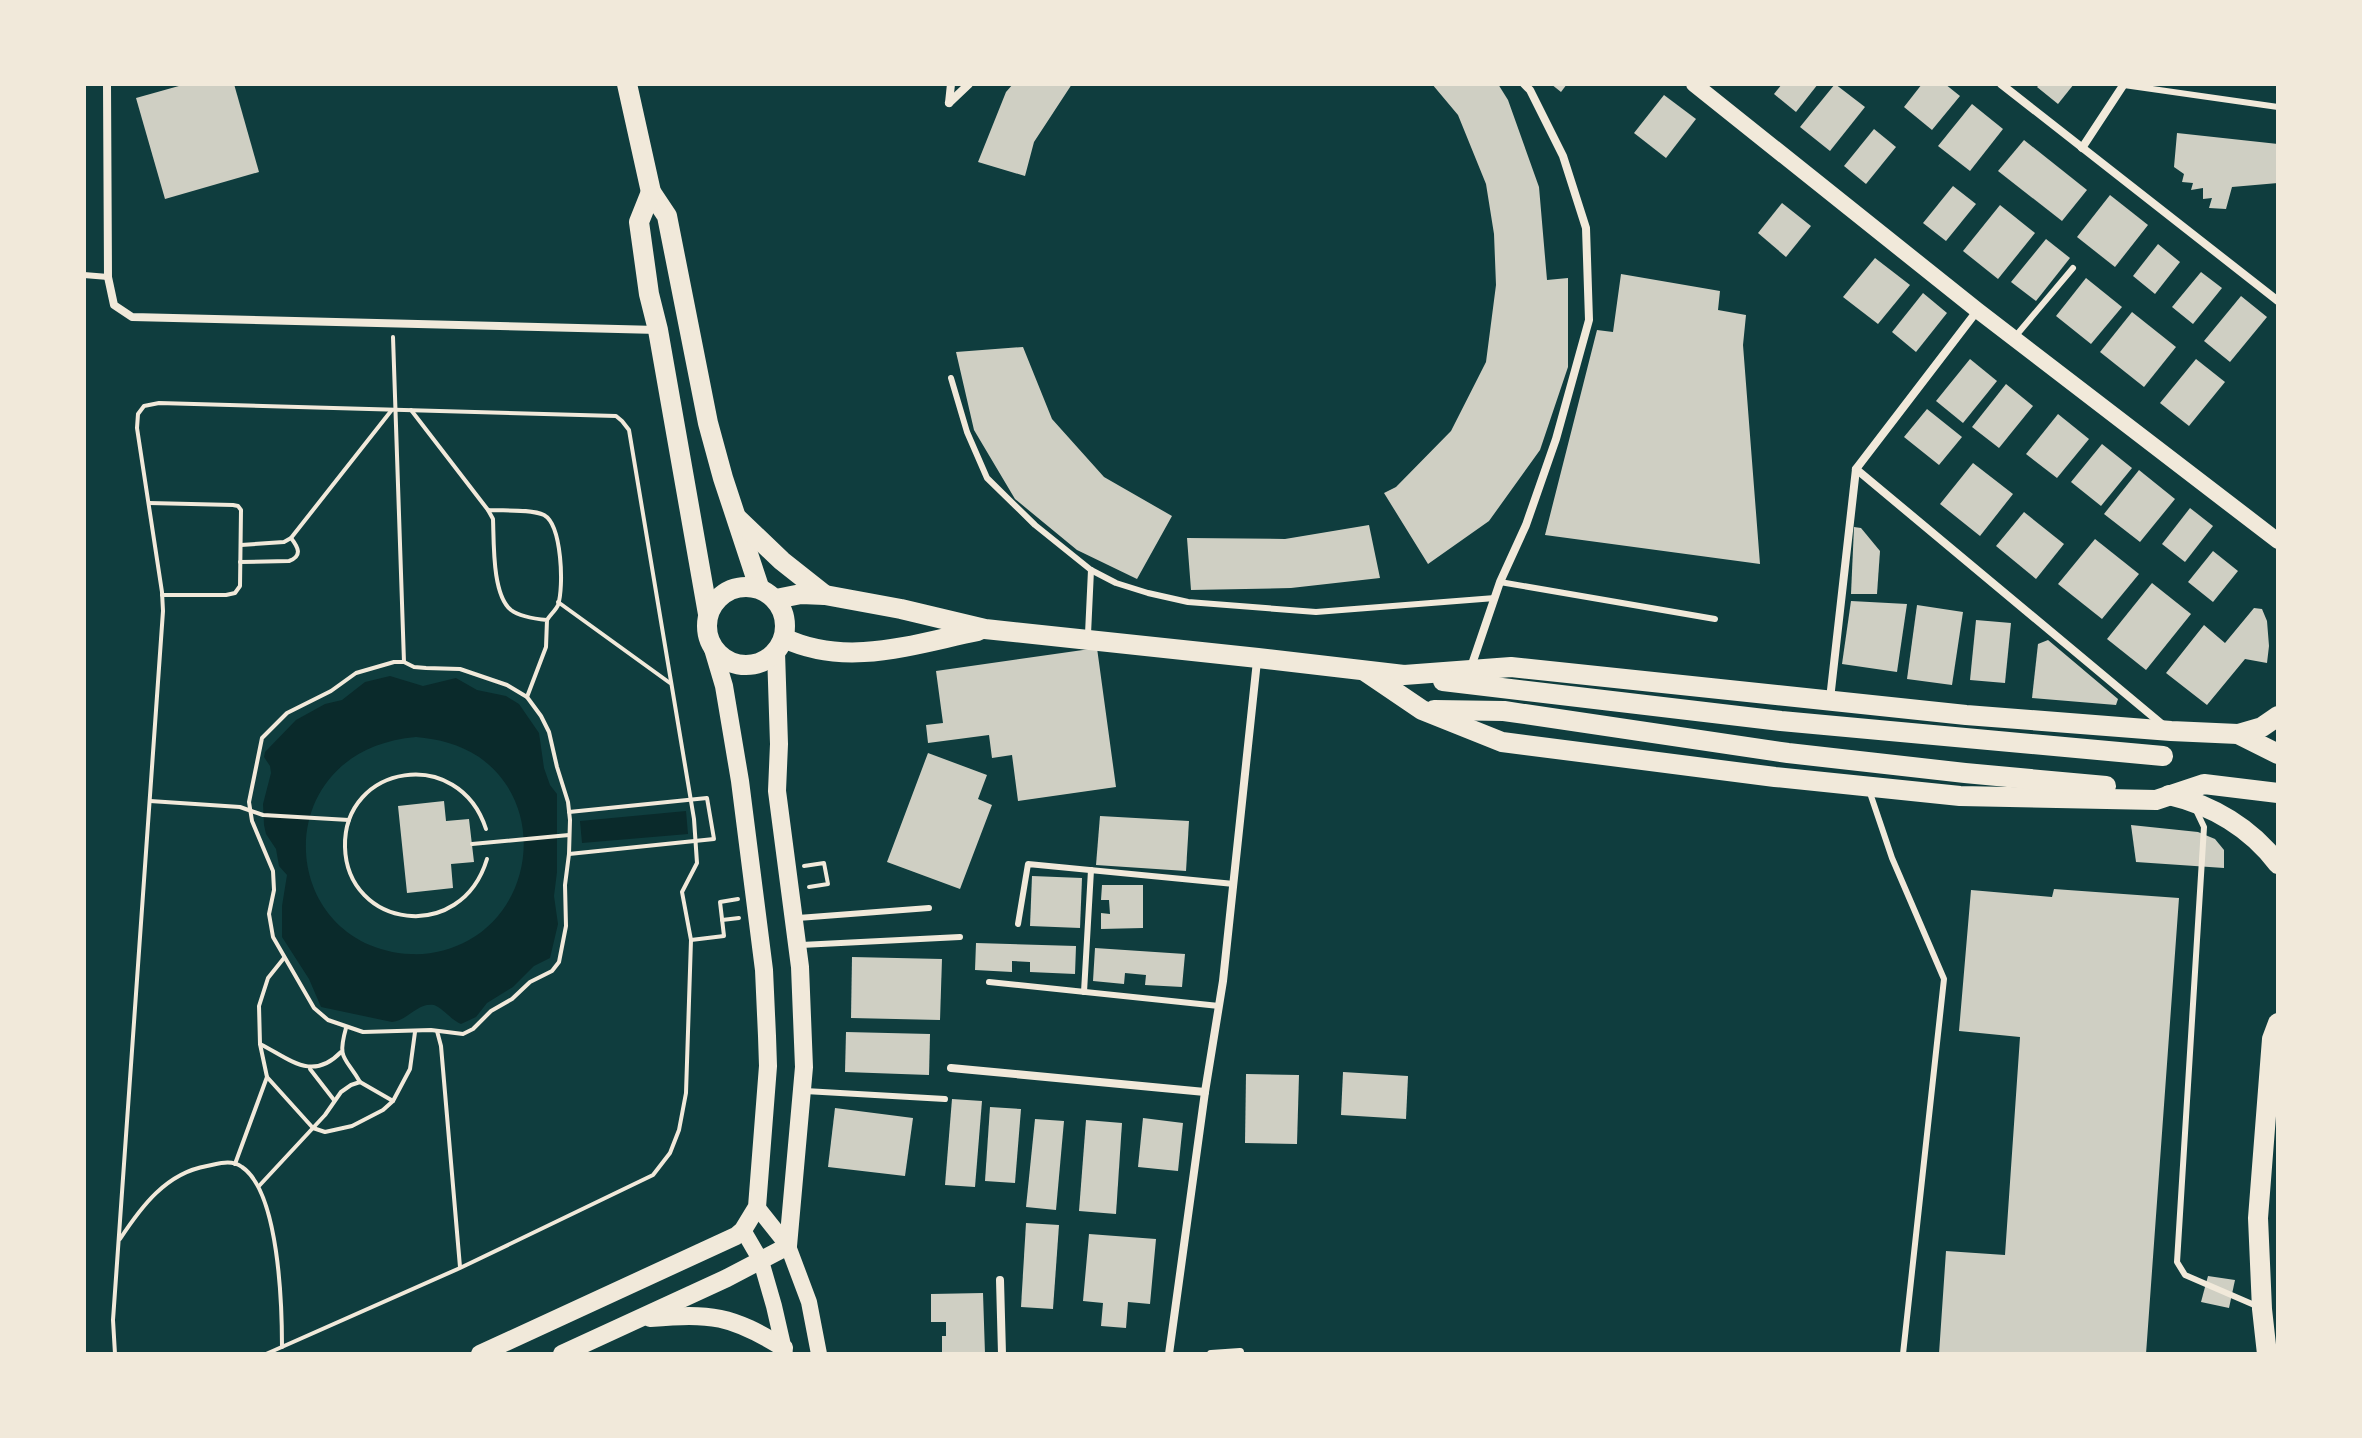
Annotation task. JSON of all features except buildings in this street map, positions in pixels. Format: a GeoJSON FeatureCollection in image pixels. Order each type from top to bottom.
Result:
{"type":"FeatureCollection","features":[{"type":"Feature","properties":{"kind":"highway"},"geometry":{"type":"LineString","coordinates":[[627,84],[651,192],[667,216],[708,423],[759,587],[776,599],[785,623],[780,645],[765,661],[751,665],[737,664],[724,658],[713,649],[707,632],[708,614],[649,294],[639,222],[651,192]]}},
{"type":"Feature","properties":{"kind":"highway"},"geometry":{"type":"LineString","coordinates":[[736,517],[782,561],[825,595]]}},
{"type":"Feature","properties":{"kind":"highway"},"geometry":{"type":"LineString","coordinates":[[708,614],[723,593],[735,588],[759,587]]}},
{"type":"Feature","properties":{"kind":"highway"},"geometry":{"type":"LineString","coordinates":[[776,599],[801,594],[825,595],[985,629],[1363,670],[1766,719],[2163,756]]}},
{"type":"Feature","properties":{"kind":"highway"},"geometry":{"type":"LineString","coordinates":[[780,645],[849,654],[879,651],[985,629]]}},
{"type":"Feature","properties":{"kind":"highway"},"geometry":{"type":"LineString","coordinates":[[1404,675],[1511,667],[1830,702],[2171,731],[2238,734],[2262,727],[2278,716]]}},
{"type":"Feature","properties":{"kind":"highway"},"geometry":{"type":"LineString","coordinates":[[1363,670],[1422,710],[1502,742],[1960,796],[2156,800],[2194,806],[2236,829],[2278,875]]}},
{"type":"Feature","properties":{"kind":"highway"},"geometry":{"type":"LineString","coordinates":[[1422,710],[1504,711],[1788,753],[2141,789],[2191,800],[2225,816],[2250,834],[2278,864]]}},
{"type":"Feature","properties":{"kind":"highway"},"geometry":{"type":"LineString","coordinates":[[2238,734],[2278,754]]}},
{"type":"Feature","properties":{"kind":"highway"},"geometry":{"type":"LineString","coordinates":[[2156,800],[2204,784],[2278,793]]}},
{"type":"Feature","properties":{"kind":"highway"},"geometry":{"type":"LineString","coordinates":[[2267,1354],[2258,1218],[2272,1039],[2278,1023]]}},
{"type":"Feature","properties":{"kind":"main road"},"geometry":{"type":"LineString","coordinates":[[1694,84],[1977,310],[2278,541]]}},
{"type":"Feature","properties":{"kind":"main road"},"geometry":{"type":"LineString","coordinates":[[780,645],[777,791],[798,945],[804,1056],[788,1246]]}},
{"type":"Feature","properties":{"kind":"main road"},"geometry":{"type":"LineString","coordinates":[[480,1354],[713,1247],[743,1230],[757,1207],[768,1066],[764,970],[740,781],[724,686],[713,649]]}},
{"type":"Feature","properties":{"kind":"main road"},"geometry":{"type":"LineString","coordinates":[[757,1207],[788,1246],[809,1302],[819,1354]]}},
{"type":"Feature","properties":{"kind":"main road"},"geometry":{"type":"LineString","coordinates":[[743,1230],[761,1261],[784,1351]]}},
{"type":"Feature","properties":{"kind":"main road"},"geometry":{"type":"LineString","coordinates":[[562,1354],[788,1246]]}},
{"type":"Feature","properties":{"kind":"main road"},"geometry":{"type":"LineString","coordinates":[[639,1318],[692,1315],[724,1318],[753,1328],[784,1351]]}},
{"type":"Feature","properties":{"kind":"street"},"geometry":{"type":"LineString","coordinates":[[107,84],[108,277],[114,305],[132,317],[658,330]]}},
{"type":"Feature","properties":{"kind":"street"},"geometry":{"type":"LineString","coordinates":[[951,84],[949,103],[969,84]]}},
{"type":"Feature","properties":{"kind":"street"},"geometry":{"type":"LineString","coordinates":[[1470,670],[1500,582],[1526,525],[1556,439],[1589,320],[1586,228],[1563,156],[1530,90],[1524,84]]}},
{"type":"Feature","properties":{"kind":"street"},"geometry":{"type":"LineString","coordinates":[[2001,84],[2278,301]]}},
{"type":"Feature","properties":{"kind":"street"},"geometry":{"type":"LineString","coordinates":[[2082,148],[2124,84]]}},
{"type":"Feature","properties":{"kind":"street"},"geometry":{"type":"LineString","coordinates":[[1830,702],[1856,469],[1977,310]]}},
{"type":"Feature","properties":{"kind":"street"},"geometry":{"type":"LineString","coordinates":[[1856,469],[2171,731]]}},
{"type":"Feature","properties":{"kind":"street"},"geometry":{"type":"LineString","coordinates":[[1169,1354],[1219,1006],[1258,658]]}},
{"type":"Feature","properties":{"kind":"street"},"geometry":{"type":"LineString","coordinates":[[951,1068],[1205,1092]]}},
{"type":"Feature","properties":{"kind":"street"},"geometry":{"type":"LineString","coordinates":[[1000,1280],[1002,1354]]}},
{"type":"Feature","properties":{"kind":"street"},"geometry":{"type":"LineString","coordinates":[[1211,1354],[1240,1352]]}},
{"type":"Feature","properties":{"kind":"lane"},"geometry":{"type":"LineString","coordinates":[[2124,84],[2278,107]]}},
{"type":"Feature","properties":{"kind":"lane"},"geometry":{"type":"LineString","coordinates":[[2014,338],[2073,268]]}},
{"type":"Feature","properties":{"kind":"lane"},"geometry":{"type":"LineString","coordinates":[[84,275],[108,277]]}},
{"type":"Feature","properties":{"kind":"lane"},"geometry":{"type":"LineString","coordinates":[[951,378],[967,432],[987,478],[1035,525],[1091,570],[1116,583],[1188,602],[1316,612],[1495,598]]}},
{"type":"Feature","properties":{"kind":"lane"},"geometry":{"type":"LineString","coordinates":[[1087,640],[1091,570]]}},
{"type":"Feature","properties":{"kind":"lane"},"geometry":{"type":"LineString","coordinates":[[1500,582],[1715,619]]}},
{"type":"Feature","properties":{"kind":"lane"},"geometry":{"type":"LineString","coordinates":[[1868,787],[1892,858],[1944,979],[1903,1354]]}},
{"type":"Feature","properties":{"kind":"lane"},"geometry":{"type":"LineString","coordinates":[[2194,806],[2204,827],[2177,1262],[2185,1275],[2262,1309]]}},
{"type":"Feature","properties":{"kind":"lane"},"geometry":{"type":"LineString","coordinates":[[1018,924],[1028,864],[1234,884]]}},
{"type":"Feature","properties":{"kind":"lane"},"geometry":{"type":"LineString","coordinates":[[1084,992],[1091,870]]}},
{"type":"Feature","properties":{"kind":"lane"},"geometry":{"type":"LineString","coordinates":[[794,919],[929,908]]}},
{"type":"Feature","properties":{"kind":"lane"},"geometry":{"type":"LineString","coordinates":[[798,945],[960,937]]}},
{"type":"Feature","properties":{"kind":"lane"},"geometry":{"type":"LineString","coordinates":[[989,982],[1219,1006]]}},
{"type":"Feature","properties":{"kind":"lane"},"geometry":{"type":"LineString","coordinates":[[802,1091],[945,1099]]}},
{"type":"Feature","properties":{"kind":"path"},"geometry":{"type":"LineString","coordinates":[[394,359],[404,662]]}},
{"type":"Feature","properties":{"kind":"path"},"geometry":{"type":"LineString","coordinates":[[115,1354],[113,1320],[162,595],[137,428],[138,414],[144,406],[159,403],[616,416],[629,430],[696,841],[697,863],[682,892],[691,940],[686,1093],[679,1130],[670,1153],[653,1175],[460,1268],[266,1354]]}},
{"type":"Feature","properties":{"kind":"path"},"geometry":{"type":"LineString","coordinates":[[241,545],[284,542],[291,538],[394,410]]}},
{"type":"Feature","properties":{"kind":"path"},"geometry":{"type":"LineString","coordinates":[[411,410],[493,519],[497,583],[502,601],[512,611],[547,620]]}},
{"type":"Feature","properties":{"kind":"path"},"geometry":{"type":"LineString","coordinates":[[149,503],[238,506],[241,517],[240,586],[235,593],[162,595]]}},
{"type":"Feature","properties":{"kind":"path"},"geometry":{"type":"LineString","coordinates":[[488,510],[532,512],[545,516],[553,523],[560,551],[558,602],[547,620],[546,647],[527,697]]}},
{"type":"Feature","properties":{"kind":"path"},"geometry":{"type":"LineString","coordinates":[[240,562],[289,561],[296,558],[298,547],[291,538]]}},
{"type":"Feature","properties":{"kind":"path"},"geometry":{"type":"LineString","coordinates":[[558,602],[672,684]]}},
{"type":"Feature","properties":{"kind":"path"},"geometry":{"type":"LineString","coordinates":[[404,662],[414,667],[460,669],[507,685],[527,697],[549,732],[569,813],[564,944],[556,967],[530,982],[463,1034],[415,1030],[369,1033],[328,1020],[314,1008],[274,943],[269,914],[274,890],[273,871],[250,812],[250,796],[262,738],[283,717],[362,670],[404,662]]}},
{"type":"Feature","properties":{"kind":"path"},"geometry":{"type":"LineString","coordinates":[[486,829],[482,815],[464,791],[452,783],[423,774],[408,775],[380,784],[358,804],[350,820],[345,846],[351,875],[370,899],[396,913],[425,916],[453,906],[475,886],[487,859]]}},
{"type":"Feature","properties":{"kind":"path"},"geometry":{"type":"LineString","coordinates":[[569,813],[707,798],[714,839],[569,854]]}},
{"type":"Feature","properties":{"kind":"path"},"geometry":{"type":"LineString","coordinates":[[150,801],[240,807],[263,815],[350,820]]}},
{"type":"Feature","properties":{"kind":"path"},"geometry":{"type":"LineString","coordinates":[[472,844],[569,835]]}},
{"type":"Feature","properties":{"kind":"path"},"geometry":{"type":"LineString","coordinates":[[824,863],[828,884]]}},
{"type":"Feature","properties":{"kind":"path"},"geometry":{"type":"LineString","coordinates":[[691,940],[724,936],[720,902]]}},
{"type":"Feature","properties":{"kind":"path"},"geometry":{"type":"LineString","coordinates":[[284,958],[268,978],[259,1006],[260,1044],[267,1077],[313,1128],[325,1132],[352,1126],[383,1110],[393,1101],[410,1069],[415,1030]]}},
{"type":"Feature","properties":{"kind":"path"},"geometry":{"type":"LineString","coordinates":[[310,1069],[333,1061],[341,1052],[346,1028]]}},
{"type":"Feature","properties":{"kind":"path"},"geometry":{"type":"LineString","coordinates":[[437,1031],[441,1046],[460,1268]]}},
{"type":"Feature","properties":{"kind":"path"},"geometry":{"type":"LineString","coordinates":[[260,1044],[310,1069],[334,1100]]}},
{"type":"Feature","properties":{"kind":"path"},"geometry":{"type":"LineString","coordinates":[[341,1052],[360,1082],[393,1101]]}},
{"type":"Feature","properties":{"kind":"path"},"geometry":{"type":"LineString","coordinates":[[235,1164],[267,1077]]}},
{"type":"Feature","properties":{"kind":"path"},"geometry":{"type":"LineString","coordinates":[[259,1186],[325,1115],[334,1100],[351,1085],[360,1082]]}},
{"type":"Feature","properties":{"kind":"path"},"geometry":{"type":"LineString","coordinates":[[119,1241],[142,1206],[180,1176],[199,1167],[229,1162],[242,1167],[259,1186],[267,1206],[283,1302],[282,1347]]}},
{"type":"Feature","properties":{"kind":"water"},"geometry":{"type":"Polygon","coordinates":[[[390,676],[423,686],[456,678],[477,690],[506,696],[519,704],[539,733],[544,768],[557,794],[554,896],[558,924],[550,958],[534,966],[513,987],[487,1003],[476,1017],[461,1024],[434,1005],[423,1006],[392,1022],[321,1007],[309,979],[282,937],[282,906],[287,875],[279,866],[276,849],[264,825],[263,804],[271,773],[265,752],[296,720],[325,704],[342,700],[365,682],[390,676]],[[416,737],[367,750],[332,775],[312,810],[306,848],[313,886],[333,919],[366,943],[411,954],[433,953],[455,947],[491,923],[508,902],[519,877],[524,851],[522,825],[514,799],[500,776],[471,752],[416,737]]]}},
{"type":"Feature","properties":{"kind":"water"},"geometry":{"type":"Polygon","coordinates":[[[686,811],[688,834],[582,843],[580,821],[686,811]]]}}]}
